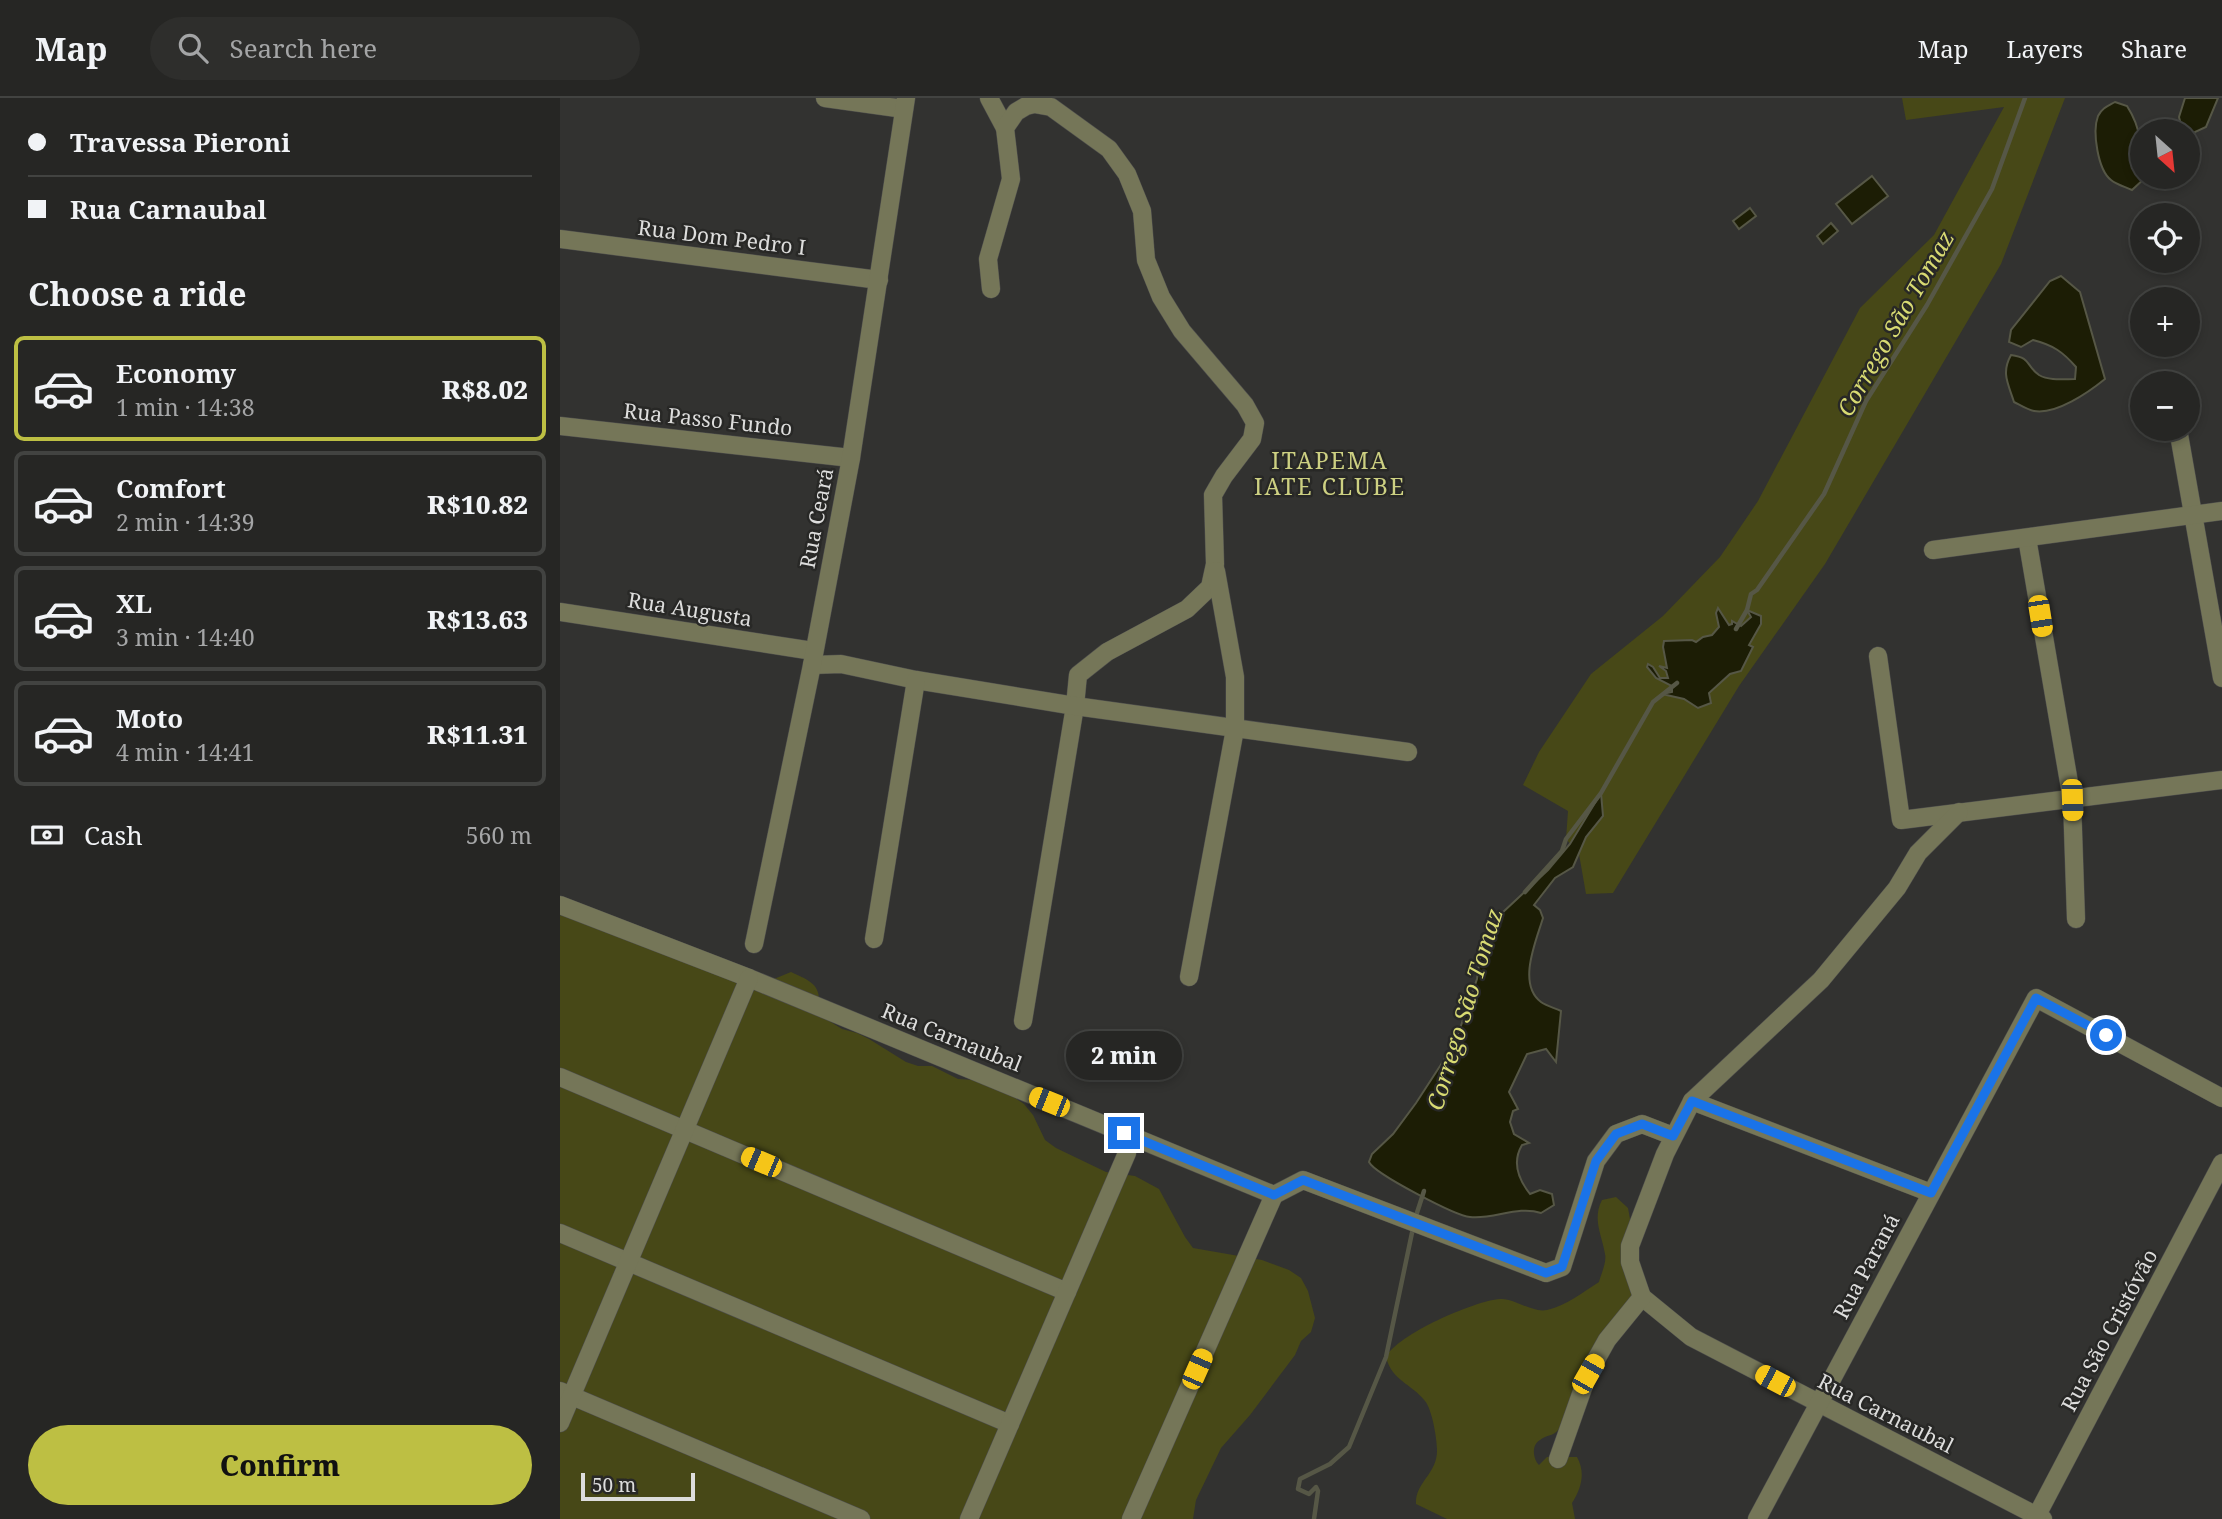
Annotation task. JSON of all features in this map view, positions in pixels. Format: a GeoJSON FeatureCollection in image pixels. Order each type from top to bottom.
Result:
{"type":"FeatureCollection","features":[{"type":"Feature","properties":{"kind":"street"},"geometry":{"type":"LineString","coordinates":[[825,98],[905,104]]}},
{"type":"Feature","properties":{"kind":"street"},"geometry":{"type":"LineString","coordinates":[[989,98],[1005,128],[1011,179],[988,260],[992,289]]}},
{"type":"Feature","properties":{"kind":"street"},"geometry":{"type":"LineString","coordinates":[[1005,128],[1024,102],[1051,107],[1109,149],[1127,174],[1142,211],[1146,260],[1161,298],[1182,331],[1245,405],[1255,423],[1252,439],[1213,495],[1215,564],[1235,677],[1235,729],[1189,977]]}},
{"type":"Feature","properties":{"kind":"street","name":"Rua Ceará"},"geometry":{"type":"LineString","coordinates":[[754,944],[851,458],[905,104]]}},
{"type":"Feature","properties":{"kind":"street","name":"Rua Dom Pedro I"},"geometry":{"type":"LineString","coordinates":[[560,239],[879,280]]}},
{"type":"Feature","properties":{"kind":"street","name":"Rua Passo Fundo"},"geometry":{"type":"LineString","coordinates":[[560,426],[851,458]]}},
{"type":"Feature","properties":{"kind":"street"},"geometry":{"type":"LineString","coordinates":[[2180,441],[2222,678]]}},
{"type":"Feature","properties":{"kind":"street"},"geometry":{"type":"LineString","coordinates":[[1933,550],[2222,511]]}},
{"type":"Feature","properties":{"kind":"street"},"geometry":{"type":"LineString","coordinates":[[2027,538],[2072,800],[2076,919]]}},
{"type":"Feature","properties":{"kind":"street"},"geometry":{"type":"LineString","coordinates":[[1023,1021],[1078,675],[1107,652],[1187,609],[1210,587],[1215,564]]}},
{"type":"Feature","properties":{"kind":"street","name":"Rua Augusta"},"geometry":{"type":"LineString","coordinates":[[560,612],[916,680],[1075,706],[1408,752]]}},
{"type":"Feature","properties":{"kind":"street"},"geometry":{"type":"LineString","coordinates":[[1878,656],[1901,820],[2222,780]]}},
{"type":"Feature","properties":{"kind":"street"},"geometry":{"type":"LineString","coordinates":[[874,939],[916,680]]}},
{"type":"Feature","properties":{"kind":"street"},"geometry":{"type":"LineString","coordinates":[[1558,1460],[1588,1374],[1607,1340],[1642,1297],[1630,1262],[1630,1246],[1673,1136],[1692,1101],[1821,980],[1897,888],[1918,853],[1959,812]]}},
{"type":"Feature","properties":{"kind":"street","name":"Rua Carnaubal"},"geometry":{"type":"LineString","coordinates":[[560,905],[749,978],[1274,1195]]}},
{"type":"Feature","properties":{"kind":"street"},"geometry":{"type":"LineString","coordinates":[[560,1423],[566,1393],[629,1262],[749,978]]}},
{"type":"Feature","properties":{"kind":"street","name":"Rua Paraná"},"geometry":{"type":"LineString","coordinates":[[1757,1519],[2036,998],[2222,1098]]}},
{"type":"Feature","properties":{"kind":"street"},"geometry":{"type":"LineString","coordinates":[[560,1077],[1067,1292]]}},
{"type":"Feature","properties":{"kind":"street"},"geometry":{"type":"LineString","coordinates":[[1692,1101],[1931,1193]]}},
{"type":"Feature","properties":{"kind":"street"},"geometry":{"type":"LineString","coordinates":[[1131,1519],[1274,1195],[1303,1180],[1546,1273],[1562,1267],[1596,1161],[1616,1134],[1642,1124],[1673,1136]]}},
{"type":"Feature","properties":{"kind":"street"},"geometry":{"type":"LineString","coordinates":[[969,1519],[1127,1153]]}},
{"type":"Feature","properties":{"kind":"street","name":"Rua São Cristóvão"},"geometry":{"type":"LineString","coordinates":[[2038,1518],[2222,1163]]}},
{"type":"Feature","properties":{"kind":"street"},"geometry":{"type":"LineString","coordinates":[[560,1233],[1010,1424]]}},
{"type":"Feature","properties":{"kind":"street","name":"Rua Carnaubal"},"geometry":{"type":"LineString","coordinates":[[1642,1297],[1691,1337],[2038,1518]]}},
{"type":"Feature","properties":{"kind":"street"},"geometry":{"type":"LineString","coordinates":[[566,1393],[861,1519]]}},
{"type":"Feature","properties":{"kind":"shaded area"},"geometry":{"type":"Polygon","coordinates":[[[1902,98],[2065,98],[2001,264],[1825,564],[1739,686],[1613,893],[1586,894],[1579,854],[1566,839],[1568,811],[1523,785],[1539,752],[1591,674],[1663,616],[1720,557],[1758,501],[1860,308],[1934,235],[2004,107],[1906,120],[1902,98]]]}},
{"type":"Feature","properties":{"kind":"shaded area"},"geometry":{"type":"Polygon","coordinates":[[[2185,98],[2218,98],[2206,127],[2200,130],[2200,119],[2179,117],[2185,98]]]}},
{"type":"Feature","properties":{"kind":"shaded area"},"geometry":{"type":"Polygon","coordinates":[[[2115,102],[2127,106],[2134,119],[2130,119],[2132,190],[2113,182],[2103,168],[2097,150],[2096,123],[2103,109],[2115,102]]]}},
{"type":"Feature","properties":{"kind":"shaded area"},"geometry":{"type":"Polygon","coordinates":[[[1872,176],[1888,196],[1852,224],[1836,204],[1872,176]]]}},
{"type":"Feature","properties":{"kind":"shaded area"},"geometry":{"type":"Polygon","coordinates":[[[1750,208],[1756,216],[1739,229],[1733,221],[1750,208]]]}},
{"type":"Feature","properties":{"kind":"shaded area"},"geometry":{"type":"Polygon","coordinates":[[[1831,223],[1838,231],[1823,244],[1817,236],[1831,223]]]}},
{"type":"Feature","properties":{"kind":"shaded area"},"geometry":{"type":"Polygon","coordinates":[[[2061,276],[2080,292],[2105,379],[2062,406],[2052,410],[2034,411],[2014,402],[2006,373],[2011,355],[2022,358],[2039,375],[2047,378],[2075,379],[2076,367],[2062,353],[2046,344],[2033,340],[2021,347],[2009,342],[2011,330],[2050,281],[2061,276]]]}},
{"type":"Feature","properties":{"kind":"shaded area"},"geometry":{"type":"Polygon","coordinates":[[[1718,608],[1729,625],[1732,621],[1741,626],[1751,617],[1747,610],[1761,616],[1761,624],[1749,645],[1753,647],[1741,671],[1730,674],[1709,693],[1711,703],[1698,708],[1684,699],[1662,694],[1672,692],[1672,686],[1656,678],[1647,667],[1648,664],[1660,678],[1668,678],[1666,671],[1659,666],[1667,668],[1664,641],[1696,642],[1712,635],[1719,627],[1716,613],[1718,608]]]}},
{"type":"Feature","properties":{"kind":"shaded area"},"geometry":{"type":"Polygon","coordinates":[[[1601,793],[1603,816],[1586,837],[1573,867],[1555,878],[1534,905],[1543,918],[1530,962],[1530,985],[1541,1002],[1561,1011],[1556,1062],[1546,1049],[1527,1054],[1509,1092],[1518,1109],[1513,1111],[1510,1122],[1514,1134],[1529,1143],[1522,1145],[1517,1158],[1522,1182],[1530,1194],[1540,1190],[1552,1194],[1554,1205],[1541,1213],[1523,1211],[1479,1217],[1462,1215],[1385,1176],[1369,1162],[1372,1154],[1393,1134],[1416,1103],[1455,1043],[1477,979],[1482,944],[1487,932],[1501,914],[1548,870],[1570,844],[1601,793]]]}},
{"type":"Feature","properties":{"kind":"shaded area"},"geometry":{"type":"Polygon","coordinates":[[[560,897],[774,979],[791,972],[800,976],[812,983],[818,992],[818,1014],[842,1029],[869,1039],[906,1062],[918,1066],[932,1066],[958,1079],[973,1080],[1012,1096],[1024,1104],[1033,1115],[1045,1140],[1056,1148],[1106,1172],[1135,1176],[1159,1189],[1193,1248],[1262,1260],[1289,1270],[1301,1278],[1308,1291],[1315,1318],[1311,1332],[1301,1341],[1295,1355],[1250,1415],[1221,1448],[1196,1500],[1193,1519],[560,1519],[560,897]]]}},
{"type":"Feature","properties":{"kind":"shaded area"},"geometry":{"type":"Polygon","coordinates":[[[1616,1197],[1628,1208],[1635,1292],[1559,1429],[1537,1442],[1534,1449],[1539,1465],[1547,1457],[1577,1457],[1582,1475],[1580,1487],[1572,1503],[1575,1519],[1447,1519],[1416,1504],[1419,1490],[1431,1472],[1436,1458],[1434,1424],[1425,1401],[1397,1377],[1386,1357],[1393,1348],[1420,1329],[1473,1306],[1506,1299],[1535,1309],[1547,1310],[1568,1302],[1599,1282],[1605,1257],[1598,1220],[1599,1207],[1602,1200],[1616,1197]]]}},
{"type":"Feature","properties":{"kind":"waterway","name":"Corrego São Tomaz"},"geometry":{"type":"LineString","coordinates":[[1736,629],[1747,610],[1751,594],[1757,590],[1824,494],[1866,401],[1927,305],[1992,189],[2025,98]]}},
{"type":"Feature","properties":{"kind":"waterway","name":"Corrego São Tomaz"},"geometry":{"type":"LineString","coordinates":[[1525,892],[1562,851],[1566,839],[1601,793],[1653,702],[1677,683]]}},
{"type":"Feature","properties":{"kind":"waterway","name":"Corrego São Tomaz"},"geometry":{"type":"LineString","coordinates":[[1415,1219],[1424,1191]]}},
{"type":"Feature","properties":{"kind":"waterway","name":"Corrego São Tomaz"},"geometry":{"type":"LineString","coordinates":[[1314,1519],[1318,1491],[1316,1487],[1309,1494],[1298,1489],[1300,1479],[1330,1464],[1349,1447],[1386,1357],[1413,1228]]}},
{"type":"Feature","properties":{"kind":"district","name":"ITAPEMA IATE CLUBE"},"geometry":{"type":"Point","coordinates":[1330,473]}},
{"type":"Feature","properties":{"kind":"route"},"geometry":{"type":"LineString","coordinates":[[1124,1133],[1274,1195],[1303,1180],[1546,1273],[1562,1267],[1596,1161],[1616,1134],[1642,1124],[1673,1136],[1692,1101],[1931,1193],[2036,998],[2106,1035]]}}]}
